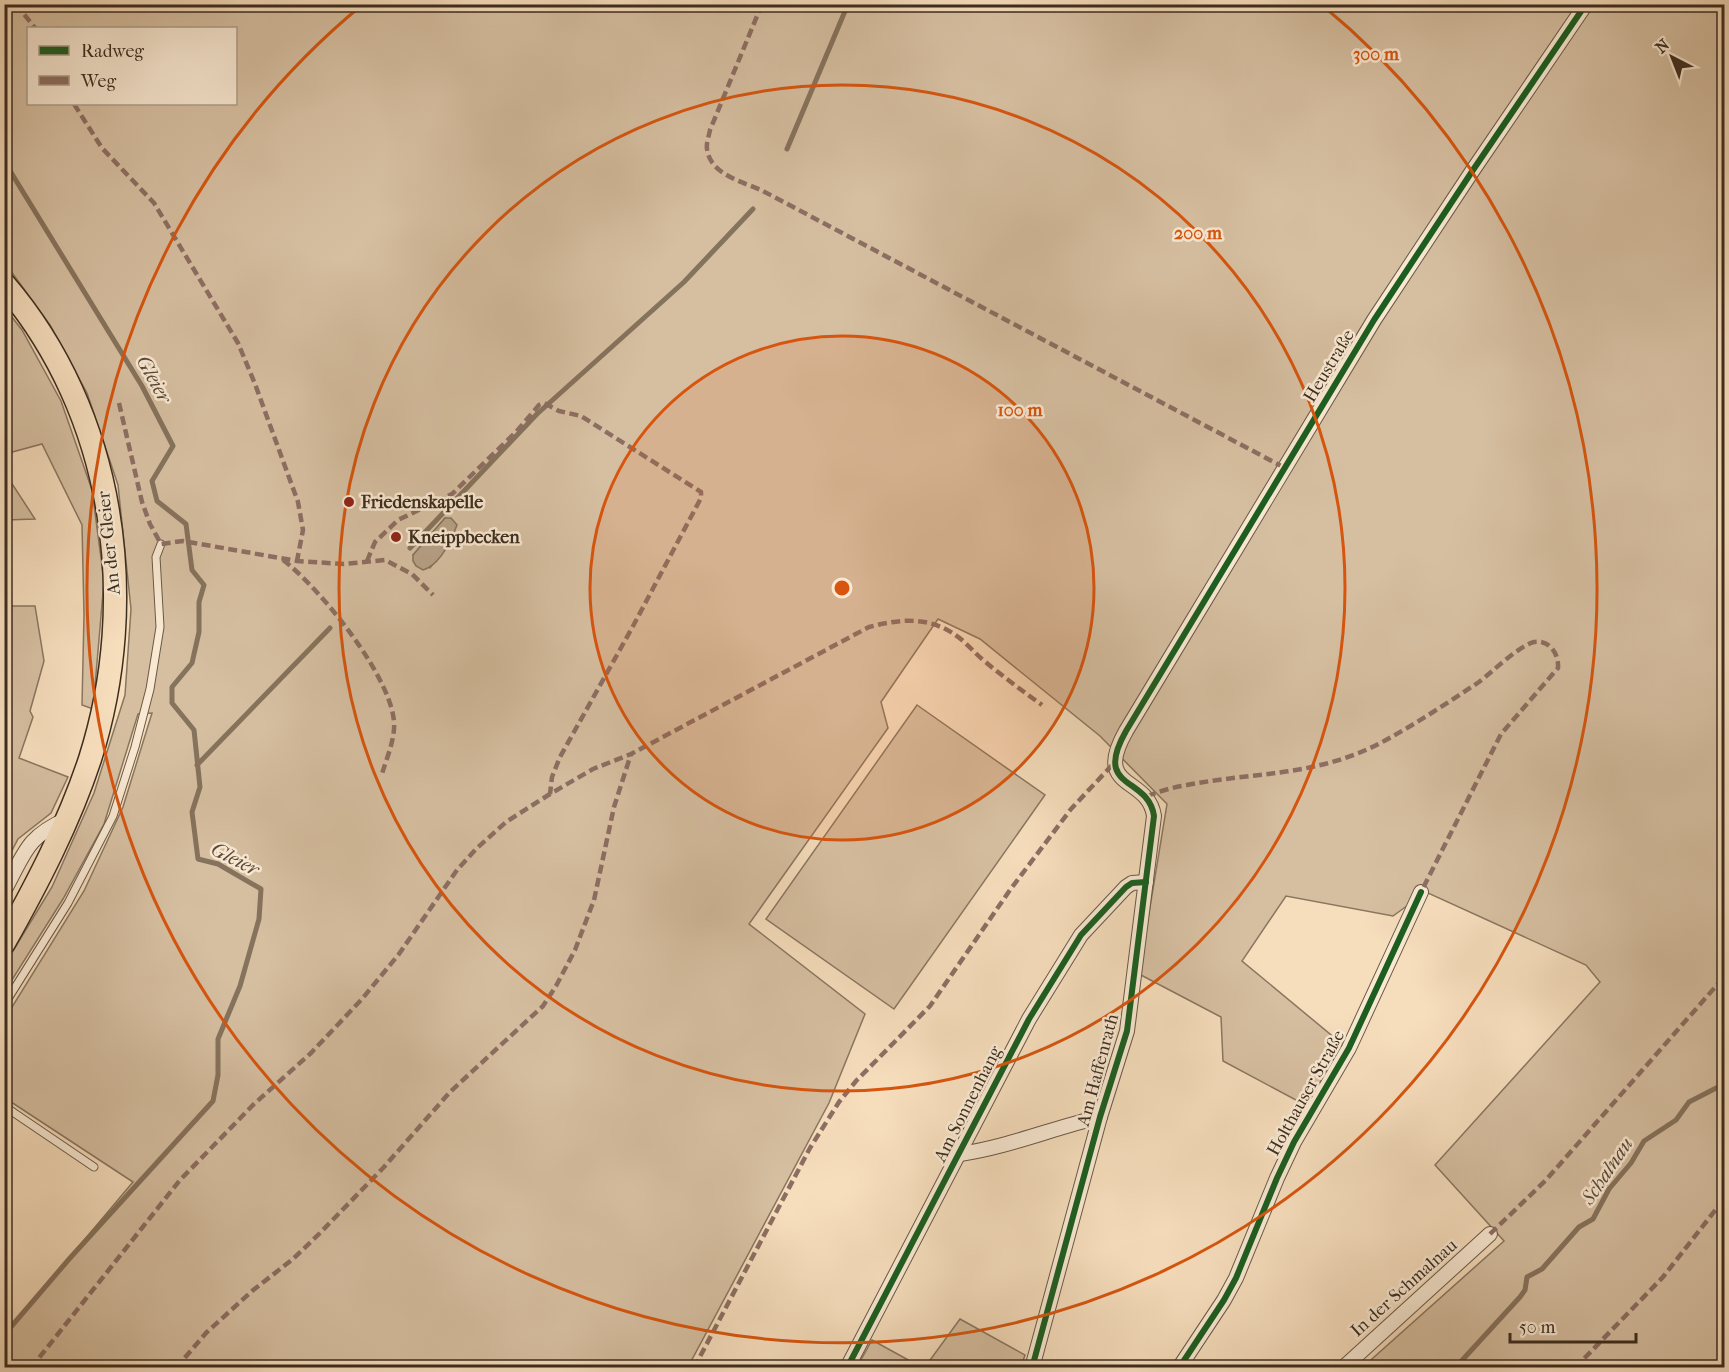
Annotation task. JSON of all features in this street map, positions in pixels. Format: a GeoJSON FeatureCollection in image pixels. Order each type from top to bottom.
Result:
{"type":"FeatureCollection","features":[{"type":"Feature","properties":{"kind":"main road","name":"An der Gleier"},"geometry":{"type":"LineString","coordinates":[[4,284],[48,345],[73,393],[95,454],[110,522],[116,594],[110,679],[90,758],[67,819],[40,878],[4,943]]}},
{"type":"Feature","properties":{"kind":"street","name":"Heustraße"},"geometry":{"type":"LineString","coordinates":[[1115,754],[1126,731],[1374,320],[1586,4]]}},
{"type":"Feature","properties":{"kind":"street","name":"Am Haffenrath"},"geometry":{"type":"LineString","coordinates":[[1032,1368],[1100,1117],[1127,1031],[1154,830],[1153,807],[1147,796],[1131,787],[1119,773],[1115,754]]}},
{"type":"Feature","properties":{"kind":"street"},"geometry":{"type":"LineString","coordinates":[[4,891],[30,842],[48,828],[67,819]]}},
{"type":"Feature","properties":{"kind":"street","name":"Am Sonnenhang"},"geometry":{"type":"LineString","coordinates":[[847,1368],[1029,1019],[1082,935],[1126,887],[1136,882],[1146,882]]}},
{"type":"Feature","properties":{"kind":"street","name":"Holthauser Straße"},"geometry":{"type":"LineString","coordinates":[[1179,1368],[1230,1290],[1276,1178],[1349,1048],[1421,892]]}},
{"type":"Feature","properties":{"kind":"street","name":"Am Sonnenhang"},"geometry":{"type":"LineString","coordinates":[[960,1154],[988,1150],[1059,1127],[1100,1117]]}},
{"type":"Feature","properties":{"kind":"street","name":"In der Schmalnau"},"geometry":{"type":"LineString","coordinates":[[1342,1368],[1490,1234]]}},
{"type":"Feature","properties":{"kind":"lane"},"geometry":{"type":"LineString","coordinates":[[4,1005],[69,903],[113,816],[135,747],[150,689],[160,627],[156,557],[161,544]]}},
{"type":"Feature","properties":{"kind":"lane"},"geometry":{"type":"LineString","coordinates":[[4,1106],[94,1167]]}},
{"type":"Feature","properties":{"kind":"shaded area"},"geometry":{"type":"Polygon","coordinates":[[[4,5],[1724,5],[1724,1367],[1363,1367],[1504,1241],[1435,1165],[1600,982],[1586,965],[1426,892],[1393,916],[1286,896],[1242,961],[1342,1044],[1307,1106],[1223,1061],[1221,1017],[1139,974],[1167,804],[1100,736],[980,639],[938,619],[881,702],[888,728],[749,924],[865,1014],[829,1103],[688,1367],[5,1367],[5,1334],[133,1182],[5,1098],[4,1020],[84,891],[123,807],[152,713],[138,714],[104,824],[63,899],[5,991],[5,964],[52,887],[94,793],[125,695],[131,609],[118,485],[87,393],[50,325],[5,263],[4,5]],[[445,518],[413,555],[430,568],[451,539],[445,518]]]}},
{"type":"Feature","properties":{"kind":"shaded area"},"geometry":{"type":"Polygon","coordinates":[[[4,307],[22,330],[61,401],[92,490],[104,581],[93,709],[82,705],[84,615],[82,525],[42,444],[5,454],[4,307]]]}},
{"type":"Feature","properties":{"kind":"shaded area"},"geometry":{"type":"Polygon","coordinates":[[[5,473],[35,519],[5,520],[5,473]]]}},
{"type":"Feature","properties":{"kind":"shaded area"},"geometry":{"type":"Polygon","coordinates":[[[445,518],[451,518],[457,525],[455,531],[440,558],[423,570],[416,566],[413,555],[445,518]]]}},
{"type":"Feature","properties":{"kind":"shaded area"},"geometry":{"type":"Polygon","coordinates":[[[5,606],[35,606],[44,661],[30,711],[33,717],[19,758],[68,777],[51,813],[18,839],[5,864],[5,606]]]}},
{"type":"Feature","properties":{"kind":"shaded area"},"geometry":{"type":"Polygon","coordinates":[[[917,705],[1045,795],[894,1009],[766,919],[917,705]]]}},
{"type":"Feature","properties":{"kind":"shaded area"},"geometry":{"type":"Polygon","coordinates":[[[960,1319],[1025,1355],[1021,1367],[925,1367],[960,1319]]]}},
{"type":"Feature","properties":{"kind":"shaded area"},"geometry":{"type":"Polygon","coordinates":[[[872,1340],[921,1367],[857,1367],[872,1340]]]}},
{"type":"Feature","properties":{"kind":"waterway"},"geometry":{"type":"LineString","coordinates":[[787,149],[848,4]]}},
{"type":"Feature","properties":{"kind":"waterway","name":"Gleier"},"geometry":{"type":"LineString","coordinates":[[4,161],[142,386],[173,446],[152,481],[157,501],[186,524],[192,570],[204,585],[199,602],[199,632],[192,663],[172,687],[172,703],[194,730],[200,787],[192,812],[198,859],[218,864],[261,889],[259,919],[240,986],[218,1039],[218,1075],[213,1101],[70,1258],[4,1335]]}},
{"type":"Feature","properties":{"kind":"waterway"},"geometry":{"type":"LineString","coordinates":[[410,548],[537,414],[684,282],[753,209]]}},
{"type":"Feature","properties":{"kind":"waterway"},"geometry":{"type":"LineString","coordinates":[[197,765],[330,628]]}},
{"type":"Feature","properties":{"kind":"waterway","name":"Schalnau"},"geometry":{"type":"LineString","coordinates":[[1455,1368],[1520,1297],[1525,1290],[1527,1277],[1542,1269],[1579,1227],[1593,1219],[1609,1189],[1631,1163],[1644,1141],[1676,1120],[1689,1102],[1724,1084]]}},
{"type":"Feature","properties":{"kind":"marked path"},"geometry":{"type":"LineString","coordinates":[[16,4],[34,27]]}},
{"type":"Feature","properties":{"kind":"marked path"},"geometry":{"type":"LineString","coordinates":[[762,4],[710,130],[707,149],[714,165],[738,181],[763,191],[1285,468]]}},
{"type":"Feature","properties":{"kind":"marked path"},"geometry":{"type":"LineString","coordinates":[[75,105],[102,148],[154,203],[238,343],[298,502],[303,530],[297,561]]}},
{"type":"Feature","properties":{"kind":"marked path"},"geometry":{"type":"LineString","coordinates":[[119,403],[142,502],[161,544],[183,541],[297,561],[344,564],[385,560],[412,574],[433,595]]}},
{"type":"Feature","properties":{"kind":"marked path"},"geometry":{"type":"LineString","coordinates":[[367,561],[375,542],[398,520],[452,494],[516,432],[539,405],[544,403],[559,411],[581,416],[701,492],[701,498],[632,628],[560,757],[552,777],[550,794]]}},
{"type":"Feature","properties":{"kind":"marked path"},"geometry":{"type":"LineString","coordinates":[[283,560],[316,591],[354,637],[383,687],[392,710],[394,729],[382,774]]}},
{"type":"Feature","properties":{"kind":"marked path"},"geometry":{"type":"LineString","coordinates":[[31,1368],[180,1180],[253,1105],[311,1053],[362,999],[399,954],[457,870],[506,822],[593,769],[631,754],[869,627],[882,624],[917,621],[951,632],[979,657],[1042,705]]}},
{"type":"Feature","properties":{"kind":"marked path"},"geometry":{"type":"LineString","coordinates":[[1147,796],[1164,790],[1209,781],[1286,772],[1335,761],[1360,752],[1386,740],[1445,705],[1528,644],[1540,642],[1549,645],[1557,658],[1558,668],[1501,734],[1421,892]]}},
{"type":"Feature","properties":{"kind":"marked path"},"geometry":{"type":"LineString","coordinates":[[176,1368],[206,1333],[320,1233],[384,1167],[450,1092],[543,1006],[575,950],[594,900],[614,807],[631,754]]}},
{"type":"Feature","properties":{"kind":"marked path"},"geometry":{"type":"LineString","coordinates":[[694,1368],[810,1148],[839,1102],[856,1081],[930,1006],[1010,890],[1071,809],[1115,762]]}},
{"type":"Feature","properties":{"kind":"marked path"},"geometry":{"type":"LineString","coordinates":[[1490,1234],[1546,1180],[1724,977]]}},
{"type":"Feature","properties":{"kind":"marked path"},"geometry":{"type":"LineString","coordinates":[[1575,1368],[1663,1277],[1724,1199]]}},
{"type":"Feature","properties":{"kind":"cycle path"},"geometry":{"type":"LineString","coordinates":[[1032,1368],[1100,1117],[1127,1031],[1154,816],[1150,803],[1118,773],[1115,764],[1117,750],[1126,731],[1374,320],[1586,4]]}},
{"type":"Feature","properties":{"kind":"cycle path"},"geometry":{"type":"LineString","coordinates":[[847,1368],[1029,1019],[1081,935],[1126,887],[1132,883],[1146,882]]}},
{"type":"Feature","properties":{"kind":"cycle path"},"geometry":{"type":"LineString","coordinates":[[1179,1368],[1236,1278],[1294,1142],[1349,1048],[1421,892]]}},
{"type":"Feature","properties":{"kind":"place","name":"Friedenskapelle"},"geometry":{"type":"Point","coordinates":[349,502]}},
{"type":"Feature","properties":{"kind":"place","name":"Kneippbecken"},"geometry":{"type":"Point","coordinates":[396,537]}}]}
